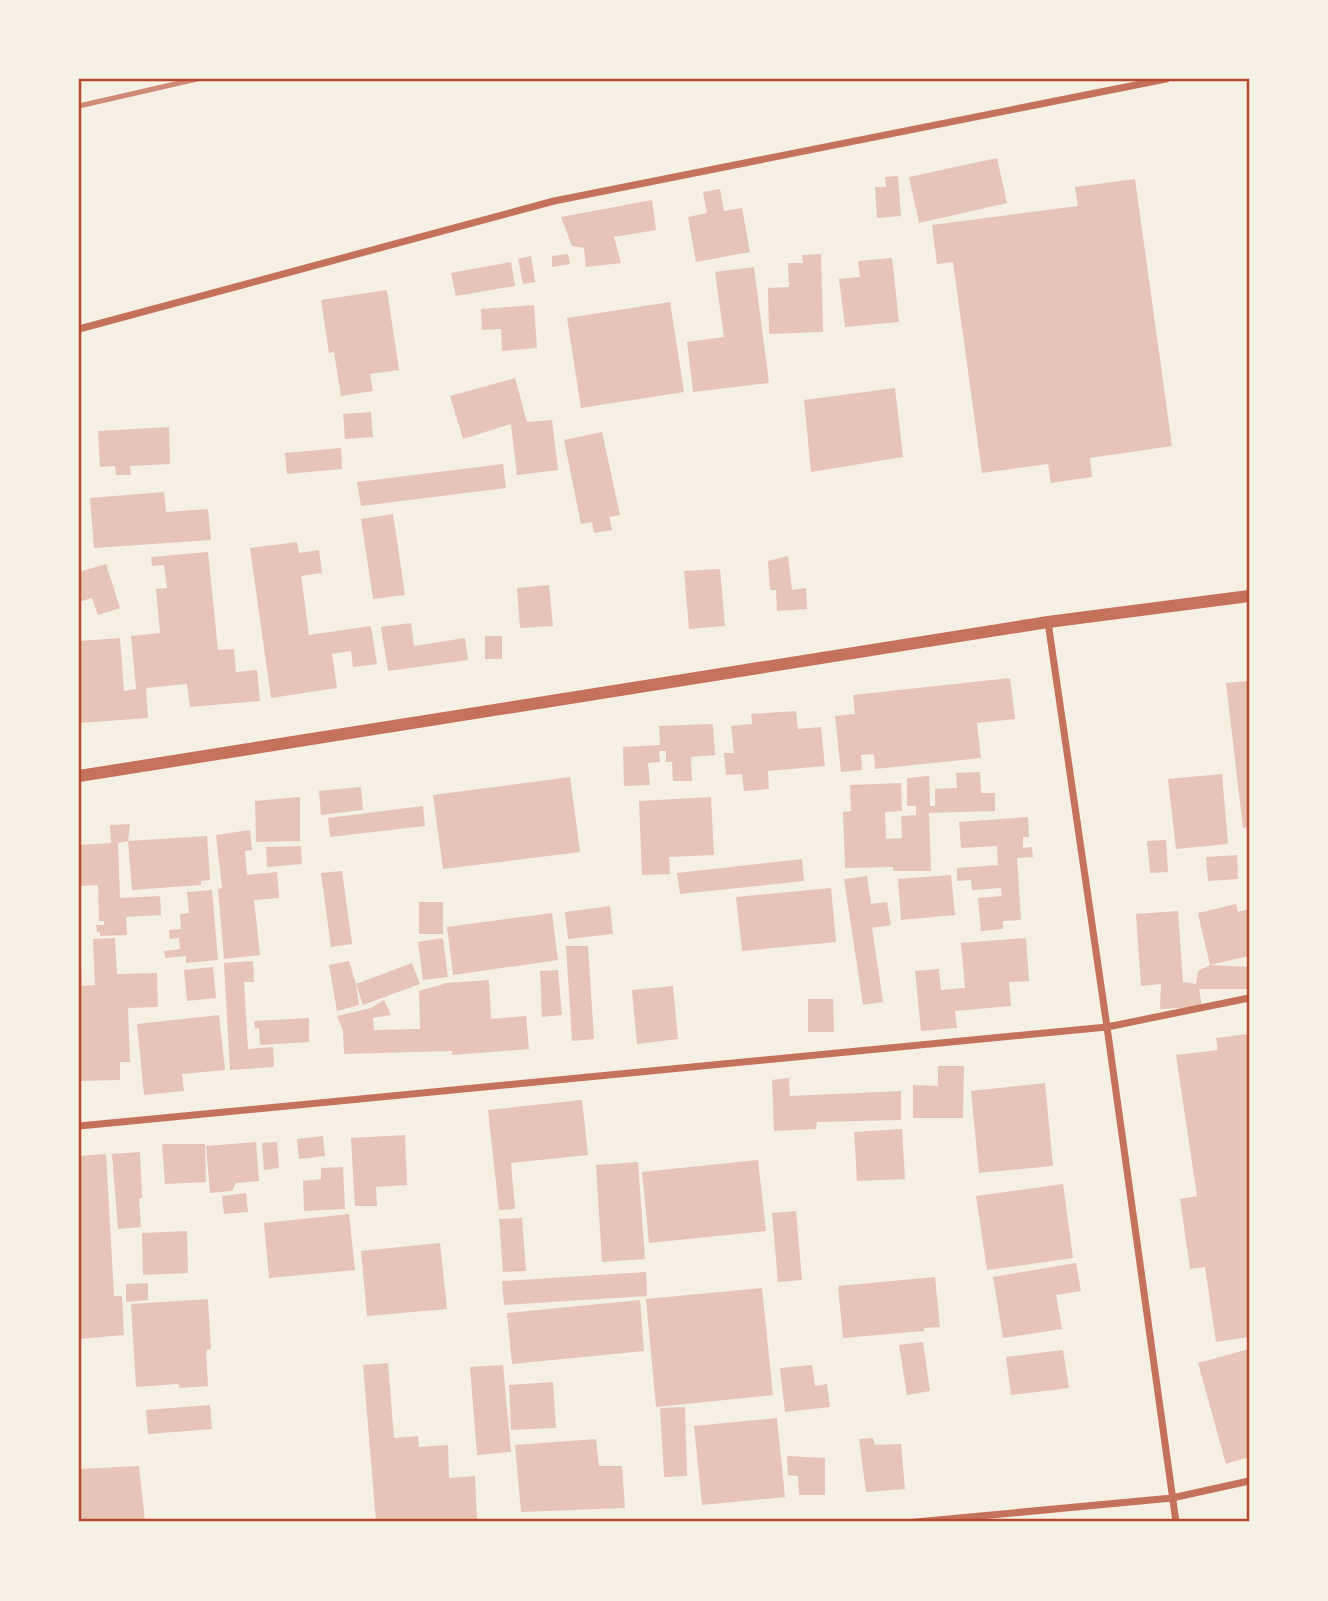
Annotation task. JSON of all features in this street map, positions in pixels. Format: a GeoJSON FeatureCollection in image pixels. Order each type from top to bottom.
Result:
{"type":"FeatureCollection","features":[{"type":"Feature","properties":{"kind":"street"},"geometry":{"type":"LineString","coordinates":[[79,329],[554,201],[1166,79]]}},
{"type":"Feature","properties":{"kind":"street"},"geometry":{"type":"LineString","coordinates":[[79,776],[1048,622],[1249,596]]}},
{"type":"Feature","properties":{"kind":"street"},"geometry":{"type":"LineString","coordinates":[[1048,622],[1176,1522]]}},
{"type":"Feature","properties":{"kind":"street"},"geometry":{"type":"LineString","coordinates":[[79,1126],[1107,1027],[1249,998]]}},
{"type":"Feature","properties":{"kind":"street"},"geometry":{"type":"LineString","coordinates":[[916,1522],[1172,1498],[1249,1481]]}},
{"type":"Feature","properties":{"kind":"building"},"geometry":{"type":"Polygon","coordinates":[[[997,158],[1007,203],[919,223],[909,177],[997,158]]]}},
{"type":"Feature","properties":{"kind":"building"},"geometry":{"type":"Polygon","coordinates":[[[898,176],[901,216],[877,218],[875,187],[886,187],[885,177],[898,176]]]}},
{"type":"Feature","properties":{"kind":"building"},"geometry":{"type":"Polygon","coordinates":[[[1135,179],[1172,446],[1090,458],[1092,477],[1051,483],[1048,464],[982,473],[953,262],[937,264],[932,225],[1078,206],[1075,187],[1135,179]]]}},
{"type":"Feature","properties":{"kind":"building"},"geometry":{"type":"Polygon","coordinates":[[[720,189],[724,211],[742,208],[750,252],[696,262],[688,217],[707,213],[703,192],[720,189]]]}},
{"type":"Feature","properties":{"kind":"building"},"geometry":{"type":"Polygon","coordinates":[[[652,200],[656,230],[614,237],[621,263],[586,267],[584,248],[572,246],[561,217],[652,200]]]}},
{"type":"Feature","properties":{"kind":"building"},"geometry":{"type":"Polygon","coordinates":[[[568,254],[570,264],[552,267],[552,256],[568,254]]]}},
{"type":"Feature","properties":{"kind":"building"},"geometry":{"type":"Polygon","coordinates":[[[821,254],[823,332],[769,334],[768,288],[789,287],[788,263],[803,263],[802,255],[821,254]]]}},
{"type":"Feature","properties":{"kind":"building"},"geometry":{"type":"Polygon","coordinates":[[[531,256],[535,282],[523,284],[518,259],[531,256]]]}},
{"type":"Feature","properties":{"kind":"building"},"geometry":{"type":"Polygon","coordinates":[[[892,258],[899,322],[845,327],[839,279],[860,277],[858,261],[892,258]]]}},
{"type":"Feature","properties":{"kind":"building"},"geometry":{"type":"Polygon","coordinates":[[[511,262],[515,286],[456,296],[451,273],[511,262]]]}},
{"type":"Feature","properties":{"kind":"building"},"geometry":{"type":"Polygon","coordinates":[[[754,267],[769,383],[693,392],[687,342],[724,337],[715,272],[754,267]]]}},
{"type":"Feature","properties":{"kind":"building"},"geometry":{"type":"Polygon","coordinates":[[[387,290],[399,370],[370,374],[373,391],[341,396],[334,352],[329,353],[321,300],[387,290]]]}},
{"type":"Feature","properties":{"kind":"building"},"geometry":{"type":"Polygon","coordinates":[[[670,302],[684,392],[581,408],[567,318],[670,302]]]}},
{"type":"Feature","properties":{"kind":"building"},"geometry":{"type":"Polygon","coordinates":[[[534,305],[537,348],[502,351],[501,329],[482,330],[481,309],[534,305]]]}},
{"type":"Feature","properties":{"kind":"building"},"geometry":{"type":"Polygon","coordinates":[[[515,378],[527,422],[552,420],[558,470],[517,475],[511,424],[463,439],[450,396],[515,378]]]}},
{"type":"Feature","properties":{"kind":"building"},"geometry":{"type":"Polygon","coordinates":[[[895,388],[903,457],[811,472],[804,400],[895,388]]]}},
{"type":"Feature","properties":{"kind":"building"},"geometry":{"type":"Polygon","coordinates":[[[371,412],[373,437],[345,439],[343,414],[371,412]]]}},
{"type":"Feature","properties":{"kind":"building"},"geometry":{"type":"Polygon","coordinates":[[[169,427],[170,464],[130,466],[131,475],[116,475],[115,466],[100,467],[98,431],[169,427]]]}},
{"type":"Feature","properties":{"kind":"building"},"geometry":{"type":"Polygon","coordinates":[[[602,432],[620,515],[609,517],[612,530],[594,533],[592,522],[581,524],[564,440],[602,432]]]}},
{"type":"Feature","properties":{"kind":"building"},"geometry":{"type":"Polygon","coordinates":[[[341,448],[342,469],[287,474],[285,453],[341,448]]]}},
{"type":"Feature","properties":{"kind":"building"},"geometry":{"type":"Polygon","coordinates":[[[503,464],[506,488],[361,506],[357,482],[503,464]]]}},
{"type":"Feature","properties":{"kind":"building"},"geometry":{"type":"Polygon","coordinates":[[[164,492],[166,512],[208,509],[211,540],[94,548],[90,498],[164,492]]]}},
{"type":"Feature","properties":{"kind":"building"},"geometry":{"type":"Polygon","coordinates":[[[393,514],[405,595],[373,599],[361,519],[393,514]]]}},
{"type":"Feature","properties":{"kind":"building"},"geometry":{"type":"Polygon","coordinates":[[[297,542],[299,553],[319,550],[322,573],[301,576],[309,635],[371,626],[377,664],[353,667],[351,651],[332,654],[337,688],[271,698],[250,548],[297,542]]]}},
{"type":"Feature","properties":{"kind":"building"},"geometry":{"type":"Polygon","coordinates":[[[208,552],[218,650],[234,649],[236,672],[257,670],[260,701],[190,707],[187,684],[146,688],[148,718],[79,723],[79,641],[120,638],[124,691],[136,689],[131,636],[160,633],[156,589],[167,588],[164,565],[152,566],[151,557],[208,552]]]}},
{"type":"Feature","properties":{"kind":"building"},"geometry":{"type":"Polygon","coordinates":[[[788,556],[792,590],[806,588],[807,609],[777,611],[776,590],[770,590],[768,561],[788,556]]]}},
{"type":"Feature","properties":{"kind":"building"},"geometry":{"type":"Polygon","coordinates":[[[106,564],[120,608],[98,615],[92,598],[79,602],[79,572],[106,564]]]}},
{"type":"Feature","properties":{"kind":"building"},"geometry":{"type":"Polygon","coordinates":[[[720,569],[725,626],[689,629],[684,571],[720,569]]]}},
{"type":"Feature","properties":{"kind":"building"},"geometry":{"type":"Polygon","coordinates":[[[549,585],[553,626],[520,628],[517,588],[549,585]]]}},
{"type":"Feature","properties":{"kind":"building"},"geometry":{"type":"Polygon","coordinates":[[[411,623],[414,646],[465,638],[468,660],[388,671],[381,627],[411,623]]]}},
{"type":"Feature","properties":{"kind":"building"},"geometry":{"type":"Polygon","coordinates":[[[485,636],[502,636],[502,659],[485,659],[485,636]]]}},
{"type":"Feature","properties":{"kind":"building"},"geometry":{"type":"Polygon","coordinates":[[[1010,678],[1015,719],[977,723],[981,758],[875,769],[874,754],[861,755],[862,770],[841,772],[835,716],[855,714],[853,695],[1010,678]]]}},
{"type":"Feature","properties":{"kind":"building"},"geometry":{"type":"Polygon","coordinates":[[[1249,681],[1249,827],[1243,828],[1226,683],[1249,681]]]}},
{"type":"Feature","properties":{"kind":"building"},"geometry":{"type":"Polygon","coordinates":[[[796,711],[798,729],[821,727],[825,766],[768,771],[769,789],[744,791],[742,774],[726,775],[724,753],[734,753],[731,726],[752,724],[751,714],[796,711]]]}},
{"type":"Feature","properties":{"kind":"building"},"geometry":{"type":"Polygon","coordinates":[[[713,724],[715,755],[691,757],[692,781],[673,781],[672,762],[666,762],[666,751],[659,751],[660,762],[648,763],[650,785],[624,786],[623,747],[660,745],[659,726],[713,724]]]}},
{"type":"Feature","properties":{"kind":"building"},"geometry":{"type":"Polygon","coordinates":[[[980,772],[981,793],[995,793],[995,811],[929,813],[931,871],[893,871],[893,867],[845,868],[843,812],[851,811],[850,785],[901,783],[902,811],[885,812],[886,839],[902,838],[901,816],[916,815],[916,806],[907,806],[907,778],[929,776],[930,806],[935,806],[935,789],[957,788],[956,773],[980,772]]]}},
{"type":"Feature","properties":{"kind":"building"},"geometry":{"type":"Polygon","coordinates":[[[1222,774],[1228,844],[1176,849],[1168,779],[1222,774]]]}},
{"type":"Feature","properties":{"kind":"building"},"geometry":{"type":"Polygon","coordinates":[[[570,777],[580,852],[443,869],[433,795],[570,777]]]}},
{"type":"Feature","properties":{"kind":"building"},"geometry":{"type":"Polygon","coordinates":[[[361,787],[363,810],[321,815],[319,791],[361,787]]]}},
{"type":"Feature","properties":{"kind":"building"},"geometry":{"type":"Polygon","coordinates":[[[300,797],[300,841],[256,842],[255,801],[300,797]]]}},
{"type":"Feature","properties":{"kind":"building"},"geometry":{"type":"Polygon","coordinates":[[[711,797],[714,855],[669,857],[670,874],[642,875],[639,801],[711,797]]]}},
{"type":"Feature","properties":{"kind":"building"},"geometry":{"type":"Polygon","coordinates":[[[423,806],[425,826],[330,837],[328,818],[423,806]]]}},
{"type":"Feature","properties":{"kind":"building"},"geometry":{"type":"Polygon","coordinates":[[[1028,817],[1029,837],[1023,837],[1023,848],[1032,847],[1033,857],[1017,858],[1021,920],[1003,921],[1003,929],[981,931],[978,898],[1002,896],[1001,888],[972,890],[971,880],[957,881],[957,868],[998,865],[997,846],[961,848],[959,822],[1028,817]]]}},
{"type":"Feature","properties":{"kind":"building"},"geometry":{"type":"Polygon","coordinates":[[[130,824],[128,841],[118,843],[120,898],[160,896],[161,915],[126,917],[127,935],[100,936],[96,925],[104,925],[104,921],[99,921],[98,885],[79,886],[79,845],[111,843],[110,825],[130,824]]]}},
{"type":"Feature","properties":{"kind":"building"},"geometry":{"type":"Polygon","coordinates":[[[250,830],[252,850],[245,851],[247,875],[277,872],[279,898],[254,900],[260,955],[224,959],[218,889],[222,888],[216,835],[250,830]]]}},
{"type":"Feature","properties":{"kind":"building"},"geometry":{"type":"Polygon","coordinates":[[[207,836],[210,880],[201,881],[201,885],[132,890],[128,841],[207,836]]]}},
{"type":"Feature","properties":{"kind":"building"},"geometry":{"type":"Polygon","coordinates":[[[1166,840],[1168,872],[1150,873],[1147,841],[1166,840]]]}},
{"type":"Feature","properties":{"kind":"building"},"geometry":{"type":"Polygon","coordinates":[[[301,846],[302,864],[267,867],[266,847],[301,846]]]}},
{"type":"Feature","properties":{"kind":"building"},"geometry":{"type":"Polygon","coordinates":[[[1237,855],[1238,879],[1208,881],[1206,857],[1237,855]]]}},
{"type":"Feature","properties":{"kind":"building"},"geometry":{"type":"Polygon","coordinates":[[[802,859],[804,881],[680,894],[677,873],[802,859]]]}},
{"type":"Feature","properties":{"kind":"building"},"geometry":{"type":"Polygon","coordinates":[[[342,871],[352,944],[331,947],[321,873],[342,871]]]}},
{"type":"Feature","properties":{"kind":"building"},"geometry":{"type":"Polygon","coordinates":[[[951,875],[955,915],[901,920],[898,879],[951,875]]]}},
{"type":"Feature","properties":{"kind":"building"},"geometry":{"type":"Polygon","coordinates":[[[867,876],[871,904],[887,902],[891,925],[872,928],[883,1002],[863,1005],[844,879],[867,876]]]}},
{"type":"Feature","properties":{"kind":"building"},"geometry":{"type":"Polygon","coordinates":[[[831,888],[836,942],[742,951],[736,897],[831,888]]]}},
{"type":"Feature","properties":{"kind":"building"},"geometry":{"type":"Polygon","coordinates":[[[212,890],[218,960],[186,963],[186,956],[165,958],[164,951],[180,949],[179,938],[170,939],[169,930],[181,929],[180,914],[189,913],[187,892],[212,890]]]}},
{"type":"Feature","properties":{"kind":"building"},"geometry":{"type":"Polygon","coordinates":[[[419,902],[443,902],[443,934],[419,934],[419,902]]]}},
{"type":"Feature","properties":{"kind":"building"},"geometry":{"type":"Polygon","coordinates":[[[1236,904],[1238,912],[1249,909],[1249,956],[1210,965],[1198,913],[1236,904]]]}},
{"type":"Feature","properties":{"kind":"building"},"geometry":{"type":"Polygon","coordinates":[[[610,906],[613,934],[568,939],[565,912],[610,906]]]}},
{"type":"Feature","properties":{"kind":"building"},"geometry":{"type":"Polygon","coordinates":[[[1178,911],[1183,982],[1196,984],[1198,971],[1210,965],[1249,967],[1249,989],[1199,989],[1202,1007],[1160,1009],[1161,984],[1141,986],[1136,914],[1178,911]]]}},
{"type":"Feature","properties":{"kind":"building"},"geometry":{"type":"Polygon","coordinates":[[[552,913],[558,960],[453,975],[447,927],[552,913]]]}},
{"type":"Feature","properties":{"kind":"building"},"geometry":{"type":"Polygon","coordinates":[[[115,938],[117,974],[157,973],[158,1007],[128,1008],[130,1062],[120,1062],[120,1080],[79,1081],[79,968],[82,986],[95,985],[93,939],[115,938]]]}},
{"type":"Feature","properties":{"kind":"building"},"geometry":{"type":"Polygon","coordinates":[[[443,938],[448,977],[423,980],[418,942],[443,938]]]}},
{"type":"Feature","properties":{"kind":"building"},"geometry":{"type":"Polygon","coordinates":[[[1026,938],[1029,981],[1009,982],[1011,1006],[955,1011],[957,1028],[921,1031],[915,971],[939,969],[941,990],[965,988],[961,943],[1026,938]]]}},
{"type":"Feature","properties":{"kind":"building"},"geometry":{"type":"Polygon","coordinates":[[[566,946],[588,946],[594,1039],[572,1041],[566,946]]]}},
{"type":"Feature","properties":{"kind":"building"},"geometry":{"type":"Polygon","coordinates":[[[253,961],[254,982],[244,982],[248,1049],[273,1047],[274,1067],[230,1070],[224,963],[253,961]]]}},
{"type":"Feature","properties":{"kind":"building"},"geometry":{"type":"Polygon","coordinates":[[[349,961],[359,1005],[337,1011],[329,965],[349,961]]]}},
{"type":"Feature","properties":{"kind":"building"},"geometry":{"type":"Polygon","coordinates":[[[412,963],[420,984],[363,1005],[356,984],[412,963]]]}},
{"type":"Feature","properties":{"kind":"building"},"geometry":{"type":"Polygon","coordinates":[[[213,967],[216,998],[187,1001],[184,970],[213,967]]]}},
{"type":"Feature","properties":{"kind":"building"},"geometry":{"type":"Polygon","coordinates":[[[558,970],[562,1015],[542,1017],[540,971],[558,970]]]}},
{"type":"Feature","properties":{"kind":"building"},"geometry":{"type":"Polygon","coordinates":[[[489,980],[491,1019],[526,1016],[529,1049],[452,1055],[452,1051],[344,1054],[343,1031],[337,1016],[371,1008],[384,1000],[391,1015],[373,1018],[374,1030],[420,1029],[419,991],[447,983],[489,980]]]}},
{"type":"Feature","properties":{"kind":"building"},"geometry":{"type":"Polygon","coordinates":[[[673,986],[678,1039],[637,1044],[632,990],[673,986]]]}},
{"type":"Feature","properties":{"kind":"building"},"geometry":{"type":"Polygon","coordinates":[[[808,999],[833,999],[834,1032],[808,1032],[808,999]]]}},
{"type":"Feature","properties":{"kind":"building"},"geometry":{"type":"Polygon","coordinates":[[[219,1015],[225,1070],[182,1074],[184,1091],[144,1095],[137,1024],[219,1015]]]}},
{"type":"Feature","properties":{"kind":"building"},"geometry":{"type":"Polygon","coordinates":[[[309,1018],[309,1042],[260,1045],[259,1028],[255,1029],[254,1021],[309,1018]]]}},
{"type":"Feature","properties":{"kind":"building"},"geometry":{"type":"Polygon","coordinates":[[[1248,1034],[1249,1337],[1216,1342],[1205,1267],[1190,1269],[1180,1199],[1197,1196],[1176,1055],[1218,1050],[1216,1038],[1248,1034]]]}},
{"type":"Feature","properties":{"kind":"building"},"geometry":{"type":"Polygon","coordinates":[[[938,1066],[964,1066],[963,1118],[913,1118],[913,1085],[938,1086],[938,1066]]]}},
{"type":"Feature","properties":{"kind":"building"},"geometry":{"type":"Polygon","coordinates":[[[789,1078],[790,1096],[901,1091],[901,1120],[817,1122],[816,1129],[774,1131],[772,1080],[789,1078]]]}},
{"type":"Feature","properties":{"kind":"building"},"geometry":{"type":"Polygon","coordinates":[[[1045,1083],[1053,1166],[979,1173],[971,1091],[1045,1083]]]}},
{"type":"Feature","properties":{"kind":"building"},"geometry":{"type":"Polygon","coordinates":[[[582,1100],[588,1155],[511,1163],[515,1209],[499,1210],[488,1110],[582,1100]]]}},
{"type":"Feature","properties":{"kind":"building"},"geometry":{"type":"Polygon","coordinates":[[[902,1129],[905,1179],[857,1181],[854,1132],[902,1129]]]}},
{"type":"Feature","properties":{"kind":"building"},"geometry":{"type":"Polygon","coordinates":[[[405,1135],[407,1185],[376,1187],[377,1206],[355,1206],[351,1138],[405,1135]]]}},
{"type":"Feature","properties":{"kind":"building"},"geometry":{"type":"Polygon","coordinates":[[[323,1136],[325,1156],[299,1159],[297,1139],[323,1136]]]}},
{"type":"Feature","properties":{"kind":"building"},"geometry":{"type":"Polygon","coordinates":[[[256,1142],[259,1181],[236,1183],[232,1191],[210,1193],[206,1146],[256,1142]]]}},
{"type":"Feature","properties":{"kind":"building"},"geometry":{"type":"Polygon","coordinates":[[[277,1142],[279,1168],[264,1170],[262,1143],[277,1142]]]}},
{"type":"Feature","properties":{"kind":"building"},"geometry":{"type":"Polygon","coordinates":[[[162,1144],[205,1144],[206,1182],[165,1184],[162,1144]]]}},
{"type":"Feature","properties":{"kind":"building"},"geometry":{"type":"Polygon","coordinates":[[[140,1152],[141,1227],[118,1229],[112,1154],[140,1152]]]}},
{"type":"Feature","properties":{"kind":"building"},"geometry":{"type":"Polygon","coordinates":[[[106,1154],[114,1296],[122,1296],[124,1335],[79,1339],[79,1156],[106,1154]]]}},
{"type":"Feature","properties":{"kind":"building"},"geometry":{"type":"Polygon","coordinates":[[[758,1160],[766,1231],[649,1243],[642,1172],[758,1160]]]}},
{"type":"Feature","properties":{"kind":"building"},"geometry":{"type":"Polygon","coordinates":[[[638,1162],[645,1259],[602,1262],[596,1165],[638,1162]]]}},
{"type":"Feature","properties":{"kind":"building"},"geometry":{"type":"Polygon","coordinates":[[[343,1167],[345,1209],[304,1211],[303,1181],[321,1179],[321,1168],[343,1167]]]}},
{"type":"Feature","properties":{"kind":"building"},"geometry":{"type":"Polygon","coordinates":[[[1063,1184],[1073,1258],[987,1270],[976,1196],[1063,1184]]]}},
{"type":"Feature","properties":{"kind":"building"},"geometry":{"type":"Polygon","coordinates":[[[246,1193],[248,1212],[224,1214],[222,1196],[246,1193]]]}},
{"type":"Feature","properties":{"kind":"building"},"geometry":{"type":"Polygon","coordinates":[[[796,1211],[802,1280],[778,1282],[772,1213],[796,1211]]]}},
{"type":"Feature","properties":{"kind":"building"},"geometry":{"type":"Polygon","coordinates":[[[349,1214],[355,1270],[269,1278],[264,1223],[349,1214]]]}},
{"type":"Feature","properties":{"kind":"building"},"geometry":{"type":"Polygon","coordinates":[[[522,1218],[526,1271],[503,1272],[499,1219],[522,1218]]]}},
{"type":"Feature","properties":{"kind":"building"},"geometry":{"type":"Polygon","coordinates":[[[187,1231],[188,1273],[143,1275],[142,1233],[187,1231]]]}},
{"type":"Feature","properties":{"kind":"building"},"geometry":{"type":"Polygon","coordinates":[[[440,1243],[447,1309],[367,1316],[361,1251],[440,1243]]]}},
{"type":"Feature","properties":{"kind":"building"},"geometry":{"type":"Polygon","coordinates":[[[1076,1263],[1081,1291],[1056,1295],[1062,1329],[1003,1338],[993,1277],[1076,1263]]]}},
{"type":"Feature","properties":{"kind":"building"},"geometry":{"type":"Polygon","coordinates":[[[646,1272],[647,1296],[504,1305],[502,1281],[646,1272]]]}},
{"type":"Feature","properties":{"kind":"building"},"geometry":{"type":"Polygon","coordinates":[[[935,1277],[940,1327],[924,1328],[924,1331],[843,1338],[838,1286],[935,1277]]]}},
{"type":"Feature","properties":{"kind":"building"},"geometry":{"type":"Polygon","coordinates":[[[148,1283],[148,1300],[126,1302],[126,1284],[148,1283]]]}},
{"type":"Feature","properties":{"kind":"building"},"geometry":{"type":"Polygon","coordinates":[[[762,1288],[773,1395],[656,1407],[646,1299],[762,1288]]]}},
{"type":"Feature","properties":{"kind":"building"},"geometry":{"type":"Polygon","coordinates":[[[208,1299],[211,1349],[206,1350],[208,1386],[180,1388],[178,1384],[136,1387],[131,1304],[208,1299]]]}},
{"type":"Feature","properties":{"kind":"building"},"geometry":{"type":"Polygon","coordinates":[[[640,1300],[644,1351],[512,1364],[507,1313],[640,1300]]]}},
{"type":"Feature","properties":{"kind":"building"},"geometry":{"type":"Polygon","coordinates":[[[923,1342],[930,1391],[907,1395],[899,1345],[923,1342]]]}},
{"type":"Feature","properties":{"kind":"building"},"geometry":{"type":"Polygon","coordinates":[[[1249,1349],[1249,1457],[1226,1464],[1198,1363],[1249,1349]]]}},
{"type":"Feature","properties":{"kind":"building"},"geometry":{"type":"Polygon","coordinates":[[[1063,1350],[1069,1388],[1011,1395],[1006,1357],[1063,1350]]]}},
{"type":"Feature","properties":{"kind":"building"},"geometry":{"type":"Polygon","coordinates":[[[388,1363],[394,1438],[418,1436],[419,1447],[448,1445],[449,1478],[475,1476],[477,1520],[376,1522],[363,1365],[388,1363]]]}},
{"type":"Feature","properties":{"kind":"building"},"geometry":{"type":"Polygon","coordinates":[[[503,1365],[511,1452],[477,1455],[470,1367],[503,1365]]]}},
{"type":"Feature","properties":{"kind":"building"},"geometry":{"type":"Polygon","coordinates":[[[812,1365],[815,1386],[827,1384],[830,1407],[785,1412],[780,1368],[812,1365]]]}},
{"type":"Feature","properties":{"kind":"building"},"geometry":{"type":"Polygon","coordinates":[[[553,1382],[556,1428],[511,1430],[509,1385],[553,1382]]]}},
{"type":"Feature","properties":{"kind":"building"},"geometry":{"type":"Polygon","coordinates":[[[210,1405],[212,1429],[148,1434],[146,1410],[210,1405]]]}},
{"type":"Feature","properties":{"kind":"building"},"geometry":{"type":"Polygon","coordinates":[[[685,1407],[687,1476],[664,1477],[660,1408],[685,1407]]]}},
{"type":"Feature","properties":{"kind":"building"},"geometry":{"type":"Polygon","coordinates":[[[777,1418],[785,1497],[702,1505],[694,1426],[777,1418]]]}},
{"type":"Feature","properties":{"kind":"building"},"geometry":{"type":"Polygon","coordinates":[[[873,1438],[875,1445],[901,1444],[905,1489],[866,1492],[859,1439],[873,1438]]]}},
{"type":"Feature","properties":{"kind":"building"},"geometry":{"type":"Polygon","coordinates":[[[596,1439],[599,1466],[622,1466],[625,1508],[521,1512],[515,1445],[596,1439]]]}},
{"type":"Feature","properties":{"kind":"building"},"geometry":{"type":"Polygon","coordinates":[[[787,1456],[825,1458],[825,1495],[799,1495],[798,1476],[788,1475],[787,1456]]]}},
{"type":"Feature","properties":{"kind":"building"},"geometry":{"type":"Polygon","coordinates":[[[139,1466],[145,1522],[79,1522],[79,1469],[139,1466]]]}},
{"type":"Feature","properties":{"kind":"railway"},"geometry":{"type":"LineString","coordinates":[[79,106],[197,79]]}}]}
